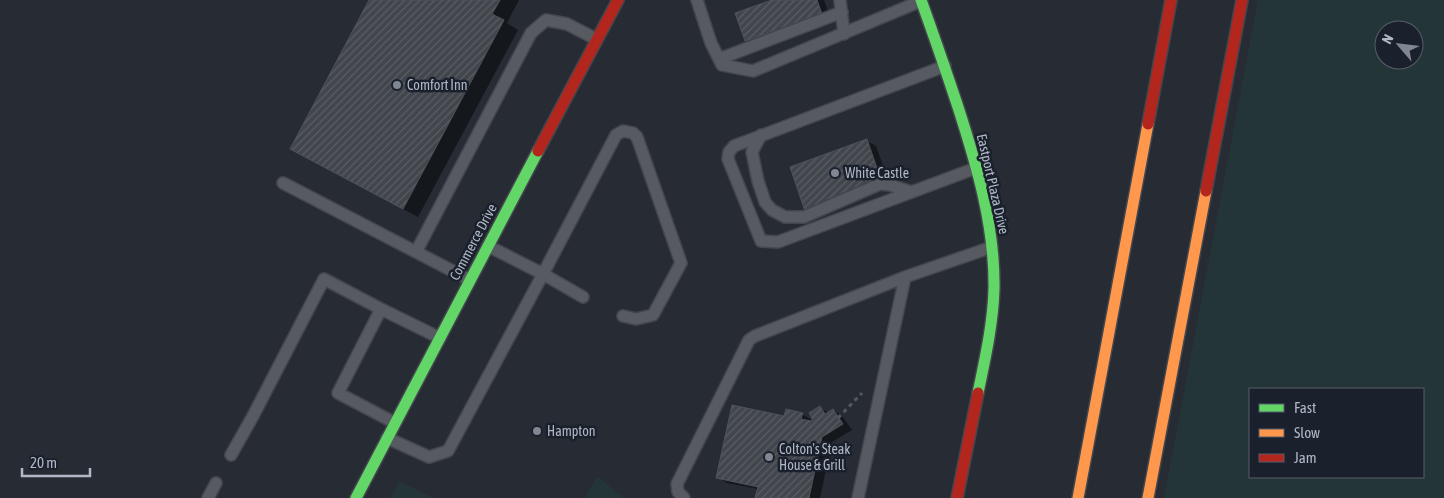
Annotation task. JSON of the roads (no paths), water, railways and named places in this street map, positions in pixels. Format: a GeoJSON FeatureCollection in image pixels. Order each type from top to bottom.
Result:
{"type":"FeatureCollection","features":[{"type":"Feature","properties":{"kind":"main road","name":"Commerce Drive"},"geometry":{"type":"LineString","coordinates":[[356,498],[618,0]]}},
{"type":"Feature","properties":{"kind":"main road"},"geometry":{"type":"LineString","coordinates":[[1078,498],[1171,0]]}},
{"type":"Feature","properties":{"kind":"main road"},"geometry":{"type":"LineString","coordinates":[[1148,498],[1242,0]]}},
{"type":"Feature","properties":{"kind":"main road","name":"Eastport Plaza Drive"},"geometry":{"type":"LineString","coordinates":[[921,1],[945,66],[976,168],[988,214],[994,263],[991,319],[986,356],[964,456],[957,498]]}},
{"type":"Feature","properties":{"kind":"lane"},"geometry":{"type":"LineString","coordinates":[[697,0],[711,43],[721,62],[753,71],[921,1]]}},
{"type":"Feature","properties":{"kind":"lane"},"geometry":{"type":"LineString","coordinates":[[840,0],[844,34]]}},
{"type":"Feature","properties":{"kind":"lane"},"geometry":{"type":"LineString","coordinates":[[721,62],[842,12]]}},
{"type":"Feature","properties":{"kind":"lane"},"geometry":{"type":"LineString","coordinates":[[416,252],[531,32],[546,20],[567,24],[596,40]]}},
{"type":"Feature","properties":{"kind":"lane"},"geometry":{"type":"LineString","coordinates":[[945,66],[734,146],[729,152],[728,159],[761,241],[778,242],[976,168]]}},
{"type":"Feature","properties":{"kind":"lane"},"geometry":{"type":"LineString","coordinates":[[387,438],[429,457],[448,451],[616,136],[623,131],[633,133],[637,137],[681,263],[653,315],[636,319],[624,316]]}},
{"type":"Feature","properties":{"kind":"lane"},"geometry":{"type":"LineString","coordinates":[[761,135],[752,152],[758,181],[765,202],[772,210],[785,217],[804,217],[880,184],[890,184],[911,192]]}},
{"type":"Feature","properties":{"kind":"lane"},"geometry":{"type":"LineString","coordinates":[[283,184],[470,280]]}},
{"type":"Feature","properties":{"kind":"lane"},"geometry":{"type":"LineString","coordinates":[[488,246],[583,297]]}},
{"type":"Feature","properties":{"kind":"lane"},"geometry":{"type":"LineString","coordinates":[[684,498],[678,492],[677,484],[749,340],[905,277],[992,247]]}},
{"type":"Feature","properties":{"kind":"lane"},"geometry":{"type":"LineString","coordinates":[[858,498],[905,277]]}},
{"type":"Feature","properties":{"kind":"lane"},"geometry":{"type":"LineString","coordinates":[[231,455],[324,279],[440,338]]}},
{"type":"Feature","properties":{"kind":"lane"},"geometry":{"type":"LineString","coordinates":[[381,309],[338,393],[395,423]]}},
{"type":"Feature","properties":{"kind":"lane"},"geometry":{"type":"LineString","coordinates":[[208,498],[216,483]]}},
{"type":"Feature","properties":{"kind":"place","name":"Comfort Inn"},"geometry":{"type":"Point","coordinates":[397,85]}},
{"type":"Feature","properties":{"kind":"place","name":"White Castle"},"geometry":{"type":"Point","coordinates":[835,173]}},
{"type":"Feature","properties":{"kind":"place","name":"Hampton"},"geometry":{"type":"Point","coordinates":[537,431]}},
{"type":"Feature","properties":{"kind":"place","name":"Colton's Steak House & Grill"},"geometry":{"type":"Point","coordinates":[769,457]}}]}
